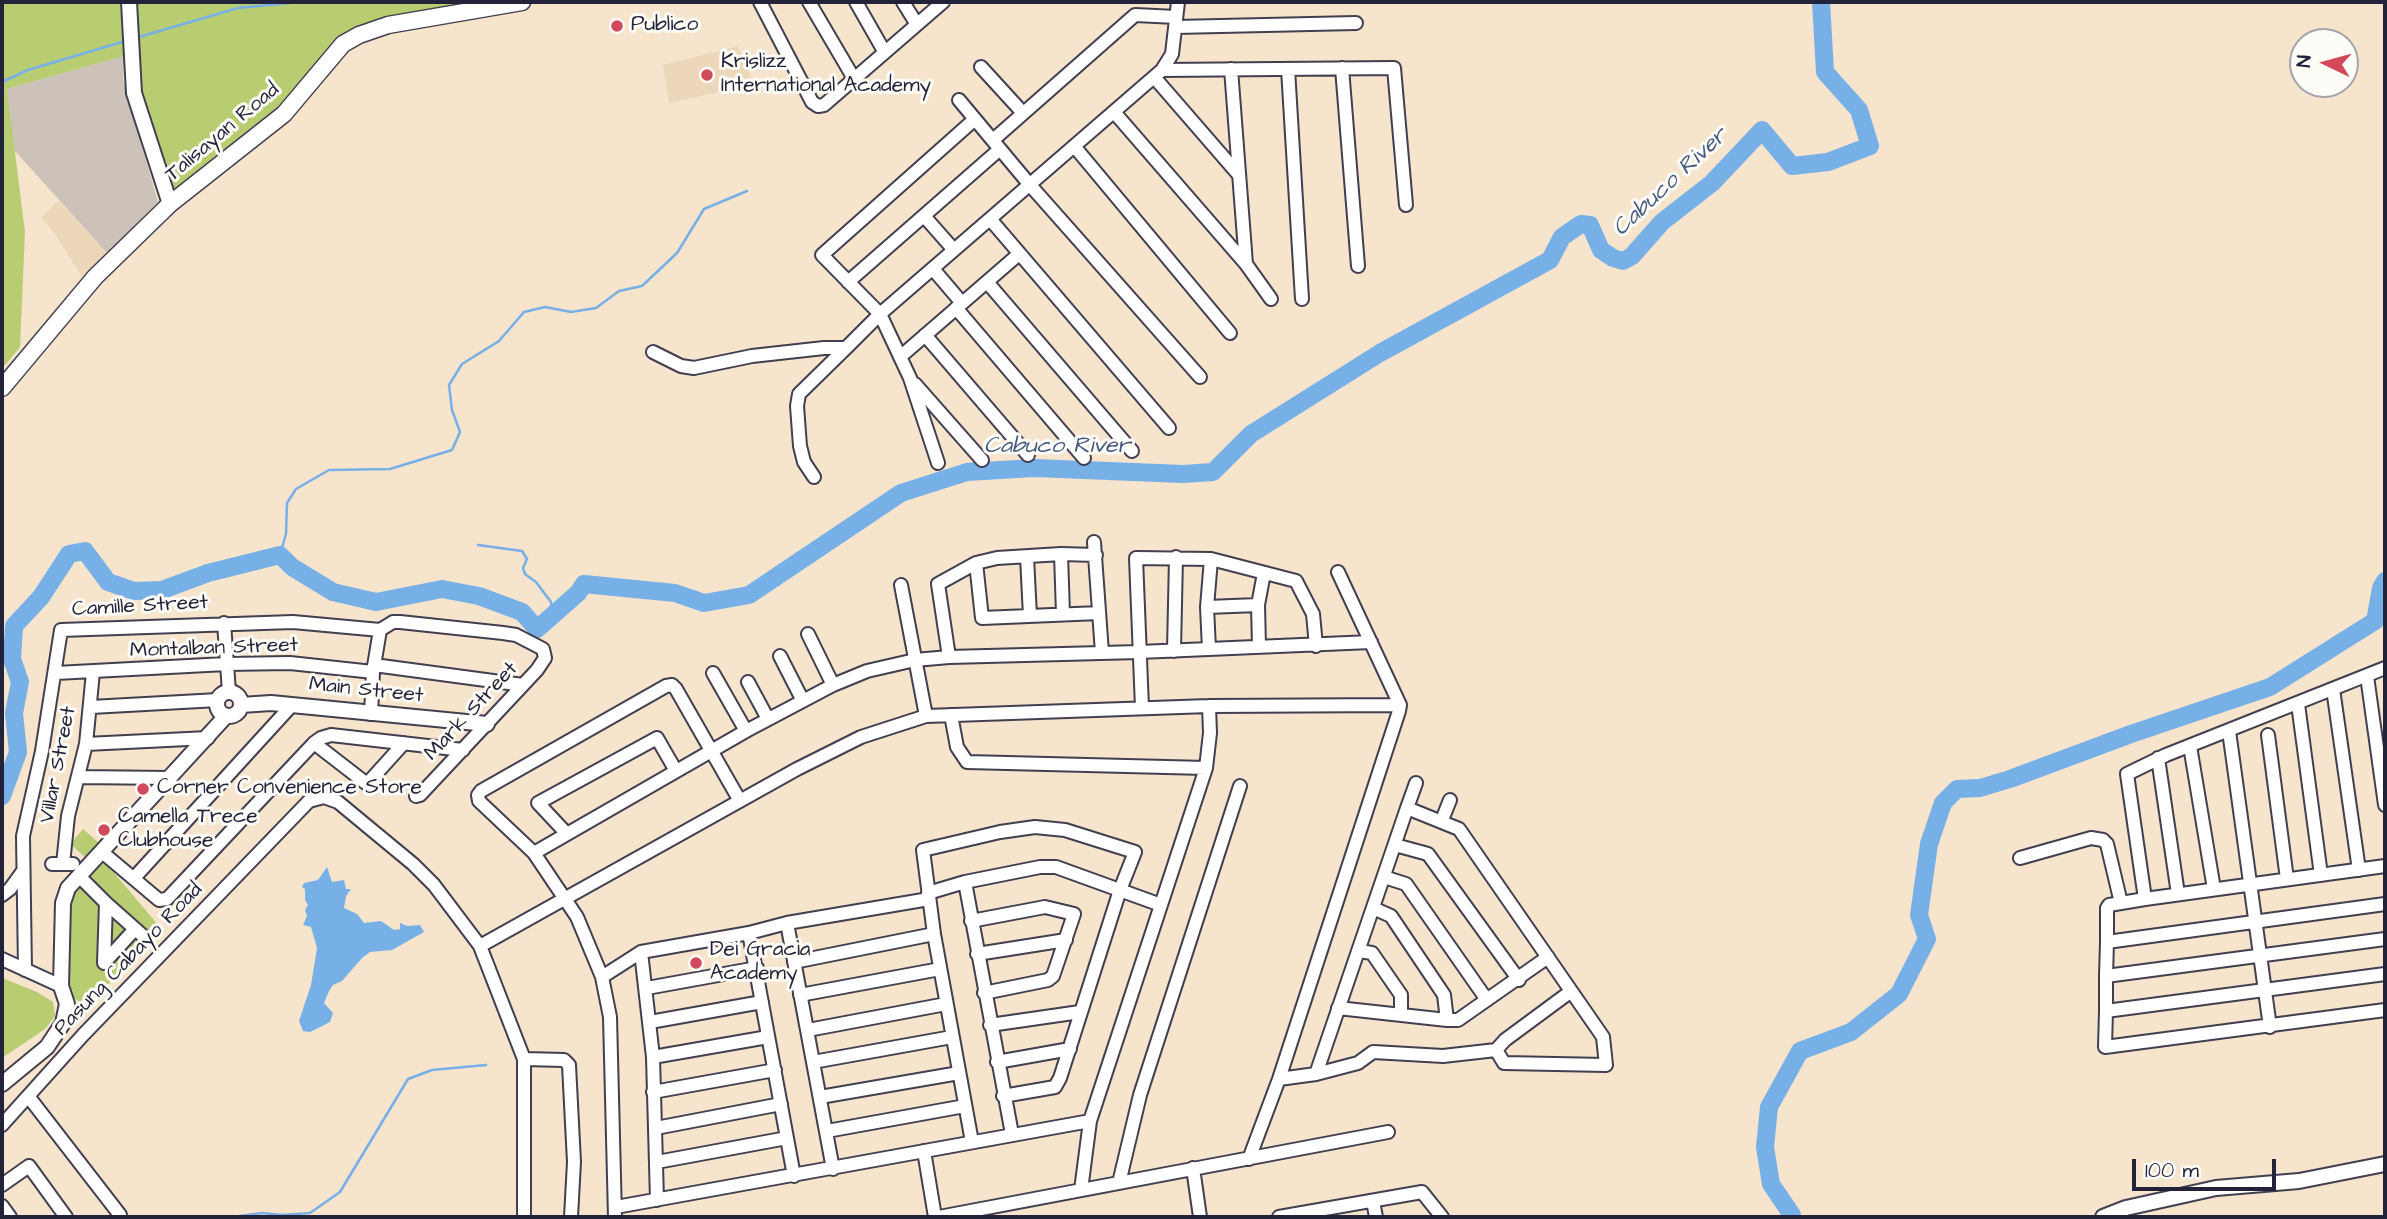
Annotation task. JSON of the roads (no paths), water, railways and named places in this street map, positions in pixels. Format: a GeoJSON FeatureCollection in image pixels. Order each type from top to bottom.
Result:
{"type":"FeatureCollection","features":[{"type":"Feature","properties":{"kind":"main road","name":"Talisayan Road"},"geometry":{"type":"LineString","coordinates":[[2,388],[95,277],[170,204],[277,121],[333,53],[350,40],[372,29],[388,25],[522,2]]}},
{"type":"Feature","properties":{"kind":"street"},"geometry":{"type":"LineString","coordinates":[[128,2],[134,93],[170,204]]}},
{"type":"Feature","properties":{"kind":"street"},"geometry":{"type":"LineString","coordinates":[[761,2],[812,102],[818,106],[824,105],[853,77],[943,2]]}},
{"type":"Feature","properties":{"kind":"street"},"geometry":{"type":"LineString","coordinates":[[809,2],[853,77]]}},
{"type":"Feature","properties":{"kind":"street"},"geometry":{"type":"LineString","coordinates":[[856,2],[884,51]]}},
{"type":"Feature","properties":{"kind":"street"},"geometry":{"type":"LineString","coordinates":[[903,2],[916,23]]}},
{"type":"Feature","properties":{"kind":"street"},"geometry":{"type":"LineString","coordinates":[[814,477],[804,462],[800,446],[797,406],[800,394],[880,314],[1158,73],[1172,54],[1178,2]]}},
{"type":"Feature","properties":{"kind":"street"},"geometry":{"type":"LineString","coordinates":[[848,282],[924,216],[997,145],[1023,113],[1136,8],[1176,22],[1356,23]]}},
{"type":"Feature","properties":{"kind":"street"},"geometry":{"type":"LineString","coordinates":[[981,67],[1023,113]]}},
{"type":"Feature","properties":{"kind":"street"},"geometry":{"type":"LineString","coordinates":[[1342,68],[1358,267]]}},
{"type":"Feature","properties":{"kind":"street"},"geometry":{"type":"LineString","coordinates":[[1158,73],[1231,69],[1394,68],[1406,205]]}},
{"type":"Feature","properties":{"kind":"street"},"geometry":{"type":"LineString","coordinates":[[1231,69],[1246,264]]}},
{"type":"Feature","properties":{"kind":"street"},"geometry":{"type":"LineString","coordinates":[[1288,69],[1302,299]]}},
{"type":"Feature","properties":{"kind":"street"},"geometry":{"type":"LineString","coordinates":[[1158,73],[1239,175]]}},
{"type":"Feature","properties":{"kind":"street"},"geometry":{"type":"LineString","coordinates":[[958,100],[1200,377]]}},
{"type":"Feature","properties":{"kind":"street"},"geometry":{"type":"LineString","coordinates":[[1114,112],[1246,264],[1271,299]]}},
{"type":"Feature","properties":{"kind":"street"},"geometry":{"type":"LineString","coordinates":[[938,463],[910,378],[880,314],[822,255],[975,120]]}},
{"type":"Feature","properties":{"kind":"street"},"geometry":{"type":"LineString","coordinates":[[1074,146],[1230,333]]}},
{"type":"Feature","properties":{"kind":"street"},"geometry":{"type":"LineString","coordinates":[[924,216],[954,250]]}},
{"type":"Feature","properties":{"kind":"street"},"geometry":{"type":"LineString","coordinates":[[989,219],[1169,428]]}},
{"type":"Feature","properties":{"kind":"street"},"geometry":{"type":"LineString","coordinates":[[900,357],[1019,254]]}},
{"type":"Feature","properties":{"kind":"street"},"geometry":{"type":"LineString","coordinates":[[933,269],[959,306],[1084,458]]}},
{"type":"Feature","properties":{"kind":"street"},"geometry":{"type":"LineString","coordinates":[[987,282],[1132,451]]}},
{"type":"Feature","properties":{"kind":"street"},"geometry":{"type":"LineString","coordinates":[[925,335],[1028,455]]}},
{"type":"Feature","properties":{"kind":"street"},"geometry":{"type":"LineString","coordinates":[[653,352],[681,366],[694,368],[752,356],[846,348]]}},
{"type":"Feature","properties":{"kind":"street"},"geometry":{"type":"LineString","coordinates":[[910,378],[982,460]]}},
{"type":"Feature","properties":{"kind":"street"},"geometry":{"type":"LineString","coordinates":[[1094,542],[1102,653]]}},
{"type":"Feature","properties":{"kind":"street"},"geometry":{"type":"LineString","coordinates":[[1061,554],[1063,614]]}},
{"type":"Feature","properties":{"kind":"street"},"geometry":{"type":"LineString","coordinates":[[949,657],[938,584],[976,563],[997,558],[1096,555]]}},
{"type":"Feature","properties":{"kind":"street"},"geometry":{"type":"LineString","coordinates":[[1027,557],[1030,616]]}},
{"type":"Feature","properties":{"kind":"street"},"geometry":{"type":"LineString","coordinates":[[1174,651],[1176,557]]}},
{"type":"Feature","properties":{"kind":"street"},"geometry":{"type":"LineString","coordinates":[[1142,708],[1136,558],[1211,559],[1296,582],[1313,614],[1316,646]]}},
{"type":"Feature","properties":{"kind":"street"},"geometry":{"type":"LineString","coordinates":[[1209,649],[1207,607],[1211,559]]}},
{"type":"Feature","properties":{"kind":"street"},"geometry":{"type":"LineString","coordinates":[[976,563],[982,618],[1099,613]]}},
{"type":"Feature","properties":{"kind":"street"},"geometry":{"type":"LineString","coordinates":[[1249,1159],[1279,1079],[1400,705],[1338,572]]}},
{"type":"Feature","properties":{"kind":"street"},"geometry":{"type":"LineString","coordinates":[[1259,647],[1258,605],[1264,573]]}},
{"type":"Feature","properties":{"kind":"street"},"geometry":{"type":"LineString","coordinates":[[901,584],[926,716]]}},
{"type":"Feature","properties":{"kind":"street"},"geometry":{"type":"LineString","coordinates":[[1207,607],[1258,605]]}},
{"type":"Feature","properties":{"kind":"street","name":"Camille Street"},"geometry":{"type":"LineString","coordinates":[[26,970],[23,836],[42,751],[61,630],[293,622],[380,630]]}},
{"type":"Feature","properties":{"kind":"street","name":"Mark Street"},"geometry":{"type":"LineString","coordinates":[[380,630],[393,622],[400,622],[516,635],[543,649],[545,658],[463,750],[420,796],[416,796]]}},
{"type":"Feature","properties":{"kind":"street"},"geometry":{"type":"LineString","coordinates":[[224,623],[226,664],[223,696],[218,708],[226,716]]}},
{"type":"Feature","properties":{"kind":"street"},"geometry":{"type":"LineString","coordinates":[[371,714],[373,669],[380,630]]}},
{"type":"Feature","properties":{"kind":"street"},"geometry":{"type":"LineString","coordinates":[[808,634],[833,685]]}},
{"type":"Feature","properties":{"kind":"street"},"geometry":{"type":"LineString","coordinates":[[534,853],[746,731],[833,685],[867,671],[915,660],[949,657],[1371,642]]}},
{"type":"Feature","properties":{"kind":"street"},"geometry":{"type":"LineString","coordinates":[[780,656],[803,701]]}},
{"type":"Feature","properties":{"kind":"street","name":"Montalban Street"},"geometry":{"type":"LineString","coordinates":[[55,673],[290,663],[523,685]]}},
{"type":"Feature","properties":{"kind":"street"},"geometry":{"type":"LineString","coordinates":[[2145,899],[2127,774],[2158,758],[2385,668]]}},
{"type":"Feature","properties":{"kind":"street","name":"Villar Street"},"geometry":{"type":"LineString","coordinates":[[67,867],[68,816],[86,744],[93,672]]}},
{"type":"Feature","properties":{"kind":"street"},"geometry":{"type":"LineString","coordinates":[[712,673],[746,731]]}},
{"type":"Feature","properties":{"kind":"street"},"geometry":{"type":"LineString","coordinates":[[2367,676],[2385,805]]}},
{"type":"Feature","properties":{"kind":"street"},"geometry":{"type":"LineString","coordinates":[[748,681],[768,719]]}},
{"type":"Feature","properties":{"kind":"street"},"geometry":{"type":"LineString","coordinates":[[740,801],[676,688],[669,685],[478,795],[479,801],[534,853],[578,917],[602,976],[610,1017],[615,1212],[657,1200],[1090,1121]]}},
{"type":"Feature","properties":{"kind":"street"},"geometry":{"type":"LineString","coordinates":[[2333,689],[2358,870]]}},
{"type":"Feature","properties":{"kind":"street"},"geometry":{"type":"LineString","coordinates":[[67,867],[102,852],[226,716],[235,715],[242,705],[237,694],[91,707]]}},
{"type":"Feature","properties":{"kind":"street","name":"Main Street"},"geometry":{"type":"LineString","coordinates":[[242,705],[271,703],[487,724]]}},
{"type":"Feature","properties":{"kind":"street"},"geometry":{"type":"LineString","coordinates":[[2298,704],[2321,875]]}},
{"type":"Feature","properties":{"kind":"street"},"geometry":{"type":"LineString","coordinates":[[134,878],[292,705]]}},
{"type":"Feature","properties":{"kind":"street"},"geometry":{"type":"LineString","coordinates":[[480,946],[861,737],[926,716],[1209,706],[1400,705]]}},
{"type":"Feature","properties":{"kind":"street"},"geometry":{"type":"LineString","coordinates":[[1081,1190],[1090,1121],[1206,768],[1210,733],[1209,706]]}},
{"type":"Feature","properties":{"kind":"street"},"geometry":{"type":"LineString","coordinates":[[951,715],[957,747],[967,762],[1206,768]]}},
{"type":"Feature","properties":{"kind":"street"},"geometry":{"type":"LineString","coordinates":[[2230,731],[2270,1027]]}},
{"type":"Feature","properties":{"kind":"street"},"geometry":{"type":"LineString","coordinates":[[102,852],[159,900],[167,899],[314,743],[331,735],[463,750]]}},
{"type":"Feature","properties":{"kind":"street"},"geometry":{"type":"LineString","coordinates":[[2268,735],[2287,879]]}},
{"type":"Feature","properties":{"kind":"street"},"geometry":{"type":"LineString","coordinates":[[86,744],[208,738]]}},
{"type":"Feature","properties":{"kind":"street"},"geometry":{"type":"LineString","coordinates":[[567,834],[538,803],[657,738],[676,771]]}},
{"type":"Feature","properties":{"kind":"street"},"geometry":{"type":"LineString","coordinates":[[314,743],[367,784],[404,743]]}},
{"type":"Feature","properties":{"kind":"street"},"geometry":{"type":"LineString","coordinates":[[2190,746],[2214,889]]}},
{"type":"Feature","properties":{"kind":"street"},"geometry":{"type":"LineString","coordinates":[[2158,758],[2178,894]]}},
{"type":"Feature","properties":{"kind":"street"},"geometry":{"type":"LineString","coordinates":[[78,777],[170,778]]}},
{"type":"Feature","properties":{"kind":"street"},"geometry":{"type":"LineString","coordinates":[[1316,1074],[1416,783]]}},
{"type":"Feature","properties":{"kind":"street"},"geometry":{"type":"LineString","coordinates":[[1119,1183],[1140,1095],[1240,786]]}},
{"type":"Feature","properties":{"kind":"street","name":"Pasung Cabayo Road"},"geometry":{"type":"LineString","coordinates":[[2,1125],[309,801],[316,797],[332,798],[413,864],[434,885],[480,946],[524,1059],[523,1217]]}},
{"type":"Feature","properties":{"kind":"street"},"geometry":{"type":"LineString","coordinates":[[1442,820],[1450,800]]}},
{"type":"Feature","properties":{"kind":"street"},"geometry":{"type":"LineString","coordinates":[[1407,808],[1459,829],[1603,1037],[1606,1065],[1504,1063],[1496,1050]]}},
{"type":"Feature","properties":{"kind":"street"},"geometry":{"type":"LineString","coordinates":[[972,1142],[934,934],[923,850],[1000,832],[1035,827],[1065,830],[1135,852],[1120,890],[1060,1078],[1055,1087],[1003,1096]]}},
{"type":"Feature","properties":{"kind":"street"},"geometry":{"type":"LineString","coordinates":[[2020,858],[2091,838],[2103,840],[2107,844],[2121,903]]}},
{"type":"Feature","properties":{"kind":"street"},"geometry":{"type":"LineString","coordinates":[[1395,845],[1428,854],[1519,980]]}},
{"type":"Feature","properties":{"kind":"street"},"geometry":{"type":"LineString","coordinates":[[2385,866],[2109,905],[2105,1047],[2385,1010]]}},
{"type":"Feature","properties":{"kind":"street"},"geometry":{"type":"LineString","coordinates":[[67,867],[106,903],[138,933],[104,963],[106,903]]}},
{"type":"Feature","properties":{"kind":"street"},"geometry":{"type":"LineString","coordinates":[[2,1084],[47,1047],[63,1023],[67,1003],[61,986],[67,867]]}},
{"type":"Feature","properties":{"kind":"street"},"geometry":{"type":"LineString","coordinates":[[602,976],[641,952],[928,896],[965,882],[1040,867],[1056,867],[1161,905]]}},
{"type":"Feature","properties":{"kind":"street"},"geometry":{"type":"LineString","coordinates":[[2,895],[10,889],[23,870]]}},
{"type":"Feature","properties":{"kind":"street"},"geometry":{"type":"LineString","coordinates":[[1384,877],[1406,884],[1487,1000]]}},
{"type":"Feature","properties":{"kind":"street"},"geometry":{"type":"LineString","coordinates":[[965,882],[1012,1134]]}},
{"type":"Feature","properties":{"kind":"street"},"geometry":{"type":"LineString","coordinates":[[2107,942],[2385,904]]}},
{"type":"Feature","properties":{"kind":"street"},"geometry":{"type":"LineString","coordinates":[[971,921],[1045,906],[1074,914],[1053,976],[1048,980],[984,993]]}},
{"type":"Feature","properties":{"kind":"street"},"geometry":{"type":"LineString","coordinates":[[1374,908],[1391,916],[1444,995],[1447,1020]]}},
{"type":"Feature","properties":{"kind":"street"},"geometry":{"type":"LineString","coordinates":[[787,923],[834,1168]]}},
{"type":"Feature","properties":{"kind":"street"},"geometry":{"type":"LineString","coordinates":[[749,933],[794,1177]]}},
{"type":"Feature","properties":{"kind":"street"},"geometry":{"type":"LineString","coordinates":[[794,962],[934,934]]}},
{"type":"Feature","properties":{"kind":"street"},"geometry":{"type":"LineString","coordinates":[[2106,976],[2385,939]]}},
{"type":"Feature","properties":{"kind":"street"},"geometry":{"type":"LineString","coordinates":[[977,954],[1066,940]]}},
{"type":"Feature","properties":{"kind":"street"},"geometry":{"type":"LineString","coordinates":[[1359,951],[1372,953],[1394,984],[1401,995],[1401,1014]]}},
{"type":"Feature","properties":{"kind":"street"},"geometry":{"type":"LineString","coordinates":[[641,952],[653,1057],[657,1200]]}},
{"type":"Feature","properties":{"kind":"street"},"geometry":{"type":"LineString","coordinates":[[1338,1008],[1458,1020],[1519,980],[1548,957]]}},
{"type":"Feature","properties":{"kind":"street"},"geometry":{"type":"LineString","coordinates":[[2,959],[61,986]]}},
{"type":"Feature","properties":{"kind":"street"},"geometry":{"type":"LineString","coordinates":[[646,988],[757,968]]}},
{"type":"Feature","properties":{"kind":"street"},"geometry":{"type":"LineString","coordinates":[[800,995],[940,969]]}},
{"type":"Feature","properties":{"kind":"street"},"geometry":{"type":"LineString","coordinates":[[2106,1011],[2385,974]]}},
{"type":"Feature","properties":{"kind":"street"},"geometry":{"type":"LineString","coordinates":[[1279,1079],[1316,1074],[1358,1063],[1373,1052],[1443,1056],[1496,1050],[1505,1040],[1570,992]]}},
{"type":"Feature","properties":{"kind":"street"},"geometry":{"type":"LineString","coordinates":[[650,1022],[762,1002]]}},
{"type":"Feature","properties":{"kind":"street"},"geometry":{"type":"LineString","coordinates":[[808,1030],[946,1004]]}},
{"type":"Feature","properties":{"kind":"street"},"geometry":{"type":"LineString","coordinates":[[990,1025],[1080,1012]]}},
{"type":"Feature","properties":{"kind":"street"},"geometry":{"type":"LineString","coordinates":[[653,1057],[768,1037]]}},
{"type":"Feature","properties":{"kind":"street"},"geometry":{"type":"LineString","coordinates":[[813,1062],[952,1037]]}},
{"type":"Feature","properties":{"kind":"street"},"geometry":{"type":"LineString","coordinates":[[997,1062],[1070,1049]]}},
{"type":"Feature","properties":{"kind":"street"},"geometry":{"type":"LineString","coordinates":[[524,1059],[564,1060],[569,1065],[574,1162],[571,1217]]}},
{"type":"Feature","properties":{"kind":"street"},"geometry":{"type":"LineString","coordinates":[[653,1092],[775,1070]]}},
{"type":"Feature","properties":{"kind":"street"},"geometry":{"type":"LineString","coordinates":[[820,1097],[959,1073]]}},
{"type":"Feature","properties":{"kind":"street"},"geometry":{"type":"LineString","coordinates":[[27,1096],[120,1215]]}},
{"type":"Feature","properties":{"kind":"street"},"geometry":{"type":"LineString","coordinates":[[656,1128],[780,1104]]}},
{"type":"Feature","properties":{"kind":"street"},"geometry":{"type":"LineString","coordinates":[[827,1131],[965,1106]]}},
{"type":"Feature","properties":{"kind":"street"},"geometry":{"type":"LineString","coordinates":[[924,1151],[937,1217],[1388,1132]]}},
{"type":"Feature","properties":{"kind":"street"},"geometry":{"type":"LineString","coordinates":[[657,1162],[787,1138]]}},
{"type":"Feature","properties":{"kind":"street"},"geometry":{"type":"LineString","coordinates":[[2104,1217],[2126,1208],[2216,1188],[2298,1181],[2385,1164]]}},
{"type":"Feature","properties":{"kind":"street"},"geometry":{"type":"LineString","coordinates":[[2,1185],[29,1166],[66,1217]]}},
{"type":"Feature","properties":{"kind":"street"},"geometry":{"type":"LineString","coordinates":[[1192,1168],[1200,1217]]}},
{"type":"Feature","properties":{"kind":"street"},"geometry":{"type":"LineString","coordinates":[[1279,1217],[1422,1192],[1442,1217]]}},
{"type":"Feature","properties":{"kind":"street"},"geometry":{"type":"LineString","coordinates":[[1373,1201],[1376,1217]]}},
{"type":"Feature","properties":{"kind":"street"},"geometry":{"type":"LineString","coordinates":[[2,1206],[10,1217]]}},
{"type":"Feature","properties":{"kind":"water"},"geometry":{"type":"Polygon","coordinates":[[[327,867],[332,882],[344,880],[346,889],[351,889],[346,896],[344,908],[357,914],[364,923],[381,921],[394,930],[400,929],[400,923],[407,926],[420,925],[424,932],[392,950],[370,952],[362,958],[342,981],[333,985],[329,991],[324,1003],[333,1013],[330,1022],[310,1032],[303,1031],[299,1021],[311,985],[317,948],[311,927],[303,925],[308,905],[305,889],[302,887],[304,883],[318,880],[327,867]]]}},
{"type":"Feature","properties":{"kind":"waterway"},"geometry":{"type":"LineString","coordinates":[[139,37],[238,8],[300,2]]}},
{"type":"Feature","properties":{"kind":"waterway","name":"Cabuco River"},"geometry":{"type":"LineString","coordinates":[[2,796],[18,752],[14,713],[20,682],[12,659],[14,626],[41,597],[69,554],[85,551],[108,582],[134,591],[162,590],[208,573],[280,555],[292,567],[333,592],[376,602],[442,589],[479,596],[522,612],[537,629],[578,593],[584,584],[675,593],[704,603],[749,595],[901,493],[967,472],[1034,468],[1183,474],[1213,472],[1251,434],[1380,353],[1550,260],[1562,237],[1581,224],[1590,225],[1601,250],[1613,258],[1623,261],[1632,256],[1662,222],[1712,183],[1762,130],[1792,166],[1828,162],[1870,146],[1859,110],[1825,72],[1821,2]]}},
{"type":"Feature","properties":{"kind":"waterway"},"geometry":{"type":"LineString","coordinates":[[2,82],[28,70],[122,42]]}},
{"type":"Feature","properties":{"kind":"waterway"},"geometry":{"type":"LineString","coordinates":[[280,555],[286,534],[287,503],[296,489],[329,470],[390,469],[452,450],[460,432],[452,410],[449,385],[462,364],[499,341],[524,312],[545,307],[571,312],[596,308],[619,291],[642,286],[677,253],[704,209],[747,191]]}},
{"type":"Feature","properties":{"kind":"waterway"},"geometry":{"type":"LineString","coordinates":[[478,545],[522,551],[527,559],[523,568],[525,574],[536,582],[551,602],[552,610],[543,623]]}},
{"type":"Feature","properties":{"kind":"waterway"},"geometry":{"type":"LineString","coordinates":[[1790,1217],[1792,1215],[1771,1184],[1765,1147],[1769,1107],[1800,1051],[1851,1032],[1899,994],[1927,939],[1919,915],[1929,844],[1943,803],[1957,789],[1980,788],[2010,779],[2270,687],[2375,621],[2381,588],[2385,581]]}},
{"type":"Feature","properties":{"kind":"waterway"},"geometry":{"type":"LineString","coordinates":[[232,1217],[262,1213],[310,1213],[340,1192],[408,1079],[432,1070],[486,1065]]}},
{"type":"Feature","properties":{"kind":"place","name":"Publico"},"geometry":{"type":"Point","coordinates":[617,26]}},
{"type":"Feature","properties":{"kind":"place","name":"Krislizz International Academy"},"geometry":{"type":"Point","coordinates":[707,75]}},
{"type":"Feature","properties":{"kind":"place","name":"Corner Convenience Store"},"geometry":{"type":"Point","coordinates":[143,789]}},
{"type":"Feature","properties":{"kind":"place","name":"Camella Trece Clubhouse"},"geometry":{"type":"Point","coordinates":[104,830]}},
{"type":"Feature","properties":{"kind":"place","name":"Dei Gracia Academy"},"geometry":{"type":"Point","coordinates":[696,963]}}]}
